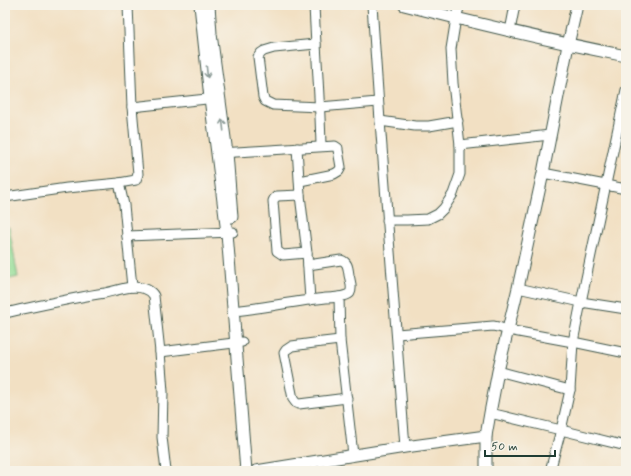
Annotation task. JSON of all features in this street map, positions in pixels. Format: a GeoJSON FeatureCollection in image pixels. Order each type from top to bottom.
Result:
{"type":"FeatureCollection","features":[{"type":"Feature","properties":{"kind":"street"},"geometry":{"type":"LineString","coordinates":[[5,197],[67,188],[134,181],[137,177],[132,107],[128,5]]}},
{"type":"Feature","properties":{"kind":"street"},"geometry":{"type":"LineString","coordinates":[[200,5],[222,153],[239,342],[255,471],[405,446],[486,436]]}},
{"type":"Feature","properties":{"kind":"street"},"geometry":{"type":"LineString","coordinates":[[209,5],[215,98]]}},
{"type":"Feature","properties":{"kind":"street"},"geometry":{"type":"LineString","coordinates":[[314,5],[320,107],[320,146]]}},
{"type":"Feature","properties":{"kind":"street"},"geometry":{"type":"LineString","coordinates":[[372,5],[378,102],[405,446]]}},
{"type":"Feature","properties":{"kind":"street"},"geometry":{"type":"LineString","coordinates":[[404,5],[568,45],[626,56]]}},
{"type":"Feature","properties":{"kind":"street"},"geometry":{"type":"LineString","coordinates":[[387,220],[428,219],[438,214],[453,194],[460,174],[460,145],[453,83],[452,49],[456,18],[460,5]]}},
{"type":"Feature","properties":{"kind":"street"},"geometry":{"type":"LineString","coordinates":[[510,31],[515,5]]}},
{"type":"Feature","properties":{"kind":"street"},"geometry":{"type":"LineString","coordinates":[[486,471],[486,436],[498,371],[543,173],[576,5]]}},
{"type":"Feature","properties":{"kind":"street"},"geometry":{"type":"LineString","coordinates":[[316,44],[274,48],[261,53],[258,57],[263,97],[265,101],[273,105],[320,107],[378,102]]}},
{"type":"Feature","properties":{"kind":"street"},"geometry":{"type":"LineString","coordinates":[[550,471],[562,430],[570,390],[573,342],[626,90]]}},
{"type":"Feature","properties":{"kind":"street"},"geometry":{"type":"LineString","coordinates":[[132,107],[215,98]]}},
{"type":"Feature","properties":{"kind":"street"},"geometry":{"type":"LineString","coordinates":[[380,121],[415,126],[429,126],[458,121]]}},
{"type":"Feature","properties":{"kind":"street"},"geometry":{"type":"LineString","coordinates":[[460,145],[550,134]]}},
{"type":"Feature","properties":{"kind":"street"},"geometry":{"type":"LineString","coordinates":[[617,134],[626,137]]}},
{"type":"Feature","properties":{"kind":"street"},"geometry":{"type":"LineString","coordinates":[[222,153],[320,146],[337,147],[341,167],[340,169],[334,174],[300,181]]}},
{"type":"Feature","properties":{"kind":"street"},"geometry":{"type":"LineString","coordinates":[[297,148],[310,300]]}},
{"type":"Feature","properties":{"kind":"street"},"geometry":{"type":"LineString","coordinates":[[543,173],[626,189]]}},
{"type":"Feature","properties":{"kind":"street"},"geometry":{"type":"LineString","coordinates":[[119,183],[124,205],[132,287]]}},
{"type":"Feature","properties":{"kind":"street"},"geometry":{"type":"LineString","coordinates":[[300,195],[277,196],[273,201],[277,251],[283,255],[307,253]]}},
{"type":"Feature","properties":{"kind":"street"},"geometry":{"type":"LineString","coordinates":[[127,236],[230,233]]}},
{"type":"Feature","properties":{"kind":"street"},"geometry":{"type":"LineString","coordinates":[[236,311],[339,297],[348,295],[351,291],[346,262],[341,260],[308,264]]}},
{"type":"Feature","properties":{"kind":"street"},"geometry":{"type":"LineString","coordinates":[[5,313],[81,296],[107,293],[132,287],[145,289],[153,293],[164,392],[162,438],[166,471]]}},
{"type":"Feature","properties":{"kind":"street"},"geometry":{"type":"LineString","coordinates":[[518,288],[581,302],[626,309]]}},
{"type":"Feature","properties":{"kind":"street"},"geometry":{"type":"LineString","coordinates":[[339,297],[340,340],[353,455]]}},
{"type":"Feature","properties":{"kind":"street"},"geometry":{"type":"LineString","coordinates":[[396,334],[489,326],[626,353]]}},
{"type":"Feature","properties":{"kind":"street"},"geometry":{"type":"LineString","coordinates":[[340,340],[292,346],[284,353],[293,399],[296,403],[347,398]]}},
{"type":"Feature","properties":{"kind":"street"},"geometry":{"type":"LineString","coordinates":[[160,352],[239,342]]}},
{"type":"Feature","properties":{"kind":"street"},"geometry":{"type":"LineString","coordinates":[[239,342],[246,471]]}},
{"type":"Feature","properties":{"kind":"street"},"geometry":{"type":"LineString","coordinates":[[498,371],[570,390]]}},
{"type":"Feature","properties":{"kind":"street"},"geometry":{"type":"LineString","coordinates":[[490,413],[626,446]]}},
{"type":"Feature","properties":{"kind":"green space"},"geometry":{"type":"Polygon","coordinates":[[[5,227],[9,227],[18,277],[5,280],[5,227]]]}}]}
